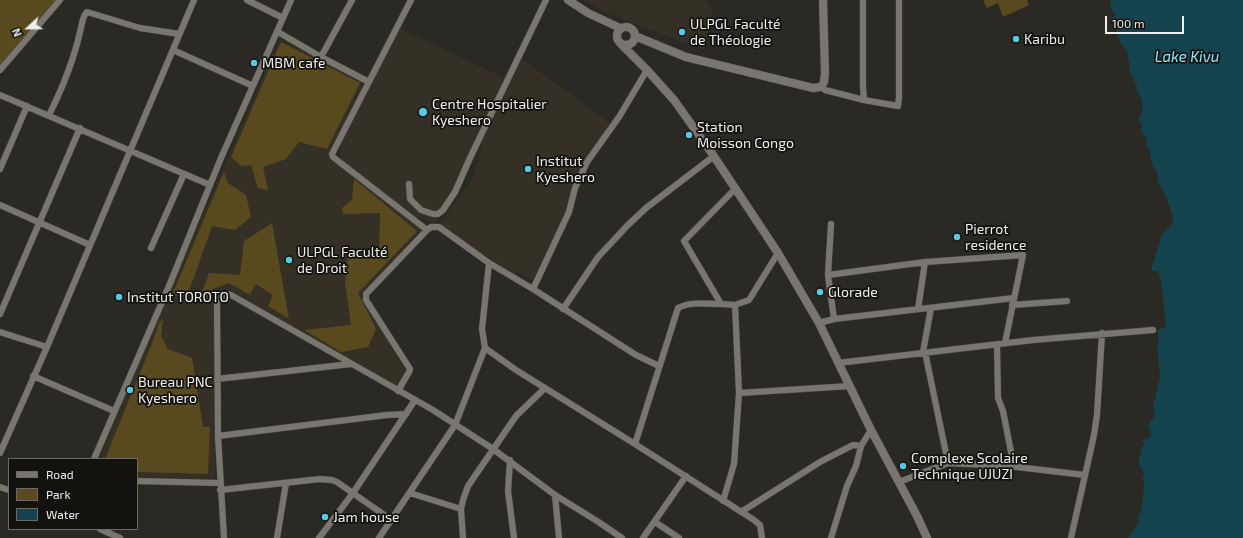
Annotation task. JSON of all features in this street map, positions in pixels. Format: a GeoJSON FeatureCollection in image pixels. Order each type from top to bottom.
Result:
{"type":"FeatureCollection","features":[{"type":"Feature","properties":{"kind":"street"},"geometry":{"type":"LineString","coordinates":[[0,70],[60,0]]}},
{"type":"Feature","properties":{"kind":"street"},"geometry":{"type":"LineString","coordinates":[[0,453],[47,347],[194,0]]}},
{"type":"Feature","properties":{"kind":"street"},"geometry":{"type":"LineString","coordinates":[[247,0],[283,18]]}},
{"type":"Feature","properties":{"kind":"street"},"geometry":{"type":"LineString","coordinates":[[94,458],[169,286],[210,185],[291,0]]}},
{"type":"Feature","properties":{"kind":"street"},"geometry":{"type":"LineString","coordinates":[[321,57],[352,0]]}},
{"type":"Feature","properties":{"kind":"street"},"geometry":{"type":"LineString","coordinates":[[411,0],[332,156],[427,230]]}},
{"type":"Feature","properties":{"kind":"street"},"geometry":{"type":"LineString","coordinates":[[409,184],[410,199],[421,210],[438,214],[443,210],[455,192],[546,0]]}},
{"type":"Feature","properties":{"kind":"street"},"geometry":{"type":"LineString","coordinates":[[568,0],[588,13],[620,28]]}},
{"type":"Feature","properties":{"kind":"street"},"geometry":{"type":"LineString","coordinates":[[821,87],[824,82],[825,73],[823,0]]}},
{"type":"Feature","properties":{"kind":"street"},"geometry":{"type":"LineString","coordinates":[[863,0],[864,100]]}},
{"type":"Feature","properties":{"kind":"street"},"geometry":{"type":"LineString","coordinates":[[635,36],[686,57],[812,88],[821,87],[825,90],[864,100],[898,106],[899,0]]}},
{"type":"Feature","properties":{"kind":"street"},"geometry":{"type":"LineString","coordinates":[[50,115],[67,78],[77,46],[84,15],[87,12],[89,11],[140,28],[179,34]]}},
{"type":"Feature","properties":{"kind":"street"},"geometry":{"type":"LineString","coordinates":[[621,44],[629,45],[635,36],[634,31],[625,26],[620,28],[616,35],[617,40],[674,100],[736,188],[778,253],[819,323],[871,430],[917,516],[927,538]]}},
{"type":"Feature","properties":{"kind":"street"},"geometry":{"type":"LineString","coordinates":[[278,32],[321,57],[369,82]]}},
{"type":"Feature","properties":{"kind":"street"},"geometry":{"type":"LineString","coordinates":[[173,50],[253,86]]}},
{"type":"Feature","properties":{"kind":"street"},"geometry":{"type":"LineString","coordinates":[[533,289],[569,212],[576,188],[587,162],[619,118],[647,70]]}},
{"type":"Feature","properties":{"kind":"street"},"geometry":{"type":"LineString","coordinates":[[0,95],[50,115],[210,185]]}},
{"type":"Feature","properties":{"kind":"street"},"geometry":{"type":"LineString","coordinates":[[0,169],[28,106]]}},
{"type":"Feature","properties":{"kind":"street"},"geometry":{"type":"LineString","coordinates":[[0,314],[80,128]]}},
{"type":"Feature","properties":{"kind":"street"},"geometry":{"type":"LineString","coordinates":[[563,309],[598,257],[627,226],[646,208],[714,156]]}},
{"type":"Feature","properties":{"kind":"street"},"geometry":{"type":"LineString","coordinates":[[151,248],[184,174]]}},
{"type":"Feature","properties":{"kind":"street"},"geometry":{"type":"LineString","coordinates":[[721,304],[684,241],[736,188]]}},
{"type":"Feature","properties":{"kind":"street"},"geometry":{"type":"LineString","coordinates":[[0,205],[90,245]]}},
{"type":"Feature","properties":{"kind":"street"},"geometry":{"type":"LineString","coordinates":[[831,224],[828,275],[834,319]]}},
{"type":"Feature","properties":{"kind":"street"},"geometry":{"type":"LineString","coordinates":[[398,391],[410,369],[366,300],[366,294],[431,227],[439,227],[489,263],[533,289],[636,355],[659,366]]}},
{"type":"Feature","properties":{"kind":"street"},"geometry":{"type":"LineString","coordinates":[[635,444],[678,308],[685,304],[692,303],[734,305],[748,300],[778,253]]}},
{"type":"Feature","properties":{"kind":"street"},"geometry":{"type":"LineString","coordinates":[[828,275],[925,262],[1023,255],[1005,343]]}},
{"type":"Feature","properties":{"kind":"street"},"geometry":{"type":"LineString","coordinates":[[918,309],[925,262]]}},
{"type":"Feature","properties":{"kind":"street"},"geometry":{"type":"LineString","coordinates":[[379,538],[390,519],[410,493],[455,425],[485,348],[482,328],[489,263]]}},
{"type":"Feature","properties":{"kind":"street"},"geometry":{"type":"LineString","coordinates":[[224,538],[218,436],[217,303],[219,298],[226,294],[231,295],[415,400],[510,460],[555,495],[622,538]]}},
{"type":"Feature","properties":{"kind":"street"},"geometry":{"type":"LineString","coordinates":[[819,323],[834,319],[918,309],[1013,302],[1067,302]]}},
{"type":"Feature","properties":{"kind":"street"},"geometry":{"type":"LineString","coordinates":[[723,501],[734,464],[739,393],[734,305]]}},
{"type":"Feature","properties":{"kind":"street"},"geometry":{"type":"LineString","coordinates":[[931,308],[924,352],[948,462]]}},
{"type":"Feature","properties":{"kind":"street"},"geometry":{"type":"LineString","coordinates":[[838,363],[1005,343],[1153,330]]}},
{"type":"Feature","properties":{"kind":"street"},"geometry":{"type":"LineString","coordinates":[[0,332],[47,347]]}},
{"type":"Feature","properties":{"kind":"street"},"geometry":{"type":"LineString","coordinates":[[1071,538],[1094,435],[1097,414],[1102,334]]}},
{"type":"Feature","properties":{"kind":"street"},"geometry":{"type":"LineString","coordinates":[[997,344],[998,398],[1003,411],[1014,467]]}},
{"type":"Feature","properties":{"kind":"street"},"geometry":{"type":"LineString","coordinates":[[485,348],[545,388],[741,512],[760,526],[762,538]]}},
{"type":"Feature","properties":{"kind":"street"},"geometry":{"type":"LineString","coordinates":[[217,379],[351,364]]}},
{"type":"Feature","properties":{"kind":"street"},"geometry":{"type":"LineString","coordinates":[[33,376],[114,411]]}},
{"type":"Feature","properties":{"kind":"street"},"geometry":{"type":"LineString","coordinates":[[739,393],[850,386]]}},
{"type":"Feature","properties":{"kind":"street"},"geometry":{"type":"LineString","coordinates":[[463,538],[461,509],[468,486],[516,416],[545,388]]}},
{"type":"Feature","properties":{"kind":"street"},"geometry":{"type":"LineString","coordinates":[[319,538],[353,493],[415,400]]}},
{"type":"Feature","properties":{"kind":"street"},"geometry":{"type":"LineString","coordinates":[[218,436],[387,415],[406,414]]}},
{"type":"Feature","properties":{"kind":"street"},"geometry":{"type":"LineString","coordinates":[[831,538],[847,486],[856,466],[861,446],[871,430]]}},
{"type":"Feature","properties":{"kind":"street"},"geometry":{"type":"LineString","coordinates":[[741,512],[820,462],[853,445],[861,446]]}},
{"type":"Feature","properties":{"kind":"street"},"geometry":{"type":"LineString","coordinates":[[510,460],[508,491],[514,538]]}},
{"type":"Feature","properties":{"kind":"street"},"geometry":{"type":"LineString","coordinates":[[899,482],[948,462],[1085,474]]}},
{"type":"Feature","properties":{"kind":"street"},"geometry":{"type":"LineString","coordinates":[[643,538],[686,476]]}},
{"type":"Feature","properties":{"kind":"street"},"geometry":{"type":"LineString","coordinates":[[220,490],[320,479],[332,480],[390,519]]}},
{"type":"Feature","properties":{"kind":"street"},"geometry":{"type":"LineString","coordinates":[[138,481],[220,483]]}},
{"type":"Feature","properties":{"kind":"street"},"geometry":{"type":"LineString","coordinates":[[277,538],[286,483]]}},
{"type":"Feature","properties":{"kind":"street"},"geometry":{"type":"LineString","coordinates":[[410,493],[461,509]]}},
{"type":"Feature","properties":{"kind":"street"},"geometry":{"type":"LineString","coordinates":[[555,495],[559,538]]}},
{"type":"Feature","properties":{"kind":"street"},"geometry":{"type":"LineString","coordinates":[[655,522],[679,538]]}},
{"type":"Feature","properties":{"kind":"street"},"geometry":{"type":"LineString","coordinates":[[102,538],[102,530],[120,538]]}},
{"type":"Feature","properties":{"kind":"shaded area","name":"ULPGL Faculté de Théologie"},"geometry":{"type":"Polygon","coordinates":[[[584,0],[707,0],[706,3],[713,8],[704,50],[610,14],[584,0]]]}},
{"type":"Feature","properties":{"kind":"shaded area","name":"Centre Hospitalier Kyeshero"},"geometry":{"type":"Polygon","coordinates":[[[399,28],[504,78],[453,191],[434,224],[415,216],[378,190],[341,161],[339,146],[399,28]]]}},
{"type":"Feature","properties":{"kind":"shaded area","name":"ULPGL Faculté de Droit"},"geometry":{"type":"Polygon","coordinates":[[[280,38],[363,82],[331,153],[332,157],[421,230],[361,295],[406,371],[396,387],[227,289],[215,296],[215,479],[138,477],[138,458],[99,458],[163,305],[280,38]]]}},
{"type":"Feature","properties":{"kind":"shaded area","name":"Institut Kyeshero"},"geometry":{"type":"Polygon","coordinates":[[[522,59],[613,125],[583,161],[566,212],[533,280],[517,271],[514,275],[439,225],[474,177],[484,136],[522,59]]]}},
{"type":"Feature","properties":{"kind":"green space"},"geometry":{"type":"Polygon","coordinates":[[[0,0],[56,0],[0,66],[0,0]]]}},
{"type":"Feature","properties":{"kind":"green space"},"geometry":{"type":"Polygon","coordinates":[[[983,0],[1027,0],[1029,5],[1003,17],[998,3],[987,8],[983,0]]]}},
{"type":"Feature","properties":{"kind":"green space"},"geometry":{"type":"Polygon","coordinates":[[[281,42],[360,83],[327,149],[299,142],[286,159],[263,167],[268,190],[258,188],[251,165],[241,166],[231,157],[281,42]]]}},
{"type":"Feature","properties":{"kind":"green space"},"geometry":{"type":"Polygon","coordinates":[[[224,172],[228,183],[246,195],[251,217],[235,230],[212,226],[187,297],[172,295],[224,172]]]}},
{"type":"Feature","properties":{"kind":"green space"},"geometry":{"type":"Polygon","coordinates":[[[354,179],[417,231],[358,293],[376,329],[368,347],[341,352],[304,330],[351,325],[345,282],[349,247],[365,258],[379,250],[380,213],[343,214],[342,208],[352,200],[354,179]]]}},
{"type":"Feature","properties":{"kind":"green space"},"geometry":{"type":"Polygon","coordinates":[[[272,223],[289,319],[268,306],[273,295],[256,284],[250,295],[229,283],[213,289],[208,303],[199,300],[209,273],[240,275],[244,241],[272,223]]]}},
{"type":"Feature","properties":{"kind":"green space"},"geometry":{"type":"Polygon","coordinates":[[[163,319],[161,336],[168,349],[192,358],[203,427],[210,427],[208,474],[138,472],[138,458],[105,458],[159,323],[163,319]]]}},
{"type":"Feature","properties":{"kind":"water","name":"Lake Kivu"},"geometry":{"type":"Polygon","coordinates":[[[1111,0],[1243,0],[1243,538],[1128,538],[1139,522],[1137,516],[1141,511],[1144,488],[1144,481],[1142,478],[1144,473],[1140,467],[1139,458],[1141,448],[1144,445],[1143,439],[1149,438],[1151,434],[1148,426],[1155,415],[1153,407],[1160,377],[1157,346],[1159,341],[1157,330],[1164,328],[1166,325],[1161,281],[1158,271],[1152,271],[1152,267],[1162,234],[1172,224],[1173,220],[1165,194],[1158,182],[1157,172],[1152,165],[1150,151],[1146,145],[1147,140],[1141,131],[1142,125],[1139,120],[1143,106],[1137,91],[1137,86],[1129,71],[1130,65],[1128,53],[1119,40],[1116,27],[1111,22],[1111,19],[1116,15],[1110,7],[1111,0]]]}},
{"type":"Feature","properties":{"kind":"place","name":"ULPGL Faculté de Théologie"},"geometry":{"type":"Point","coordinates":[682,32]}},
{"type":"Feature","properties":{"kind":"place","name":"Karibu"},"geometry":{"type":"Point","coordinates":[1016,39]}},
{"type":"Feature","properties":{"kind":"place","name":"MBM cafe"},"geometry":{"type":"Point","coordinates":[254,63]}},
{"type":"Feature","properties":{"kind":"place","name":"Centre Hospitalier Kyeshero"},"geometry":{"type":"Point","coordinates":[423,112]}},
{"type":"Feature","properties":{"kind":"place","name":"Station Moisson Congo"},"geometry":{"type":"Point","coordinates":[689,135]}},
{"type":"Feature","properties":{"kind":"place","name":"Institut Kyeshero"},"geometry":{"type":"Point","coordinates":[528,169]}},
{"type":"Feature","properties":{"kind":"place","name":"Pierrot residence"},"geometry":{"type":"Point","coordinates":[957,237]}},
{"type":"Feature","properties":{"kind":"place","name":"ULPGL Faculté de Droit"},"geometry":{"type":"Point","coordinates":[289,260]}},
{"type":"Feature","properties":{"kind":"place","name":"Glorade"},"geometry":{"type":"Point","coordinates":[820,292]}},
{"type":"Feature","properties":{"kind":"place","name":"Institut TOROTO"},"geometry":{"type":"Point","coordinates":[119,297]}},
{"type":"Feature","properties":{"kind":"place","name":"Bureau PNC Kyeshero"},"geometry":{"type":"Point","coordinates":[130,390]}},
{"type":"Feature","properties":{"kind":"place","name":"Complexe Scolaire Technique UJUZI"},"geometry":{"type":"Point","coordinates":[903,466]}},
{"type":"Feature","properties":{"kind":"place","name":"Jam house"},"geometry":{"type":"Point","coordinates":[325,517]}}]}
